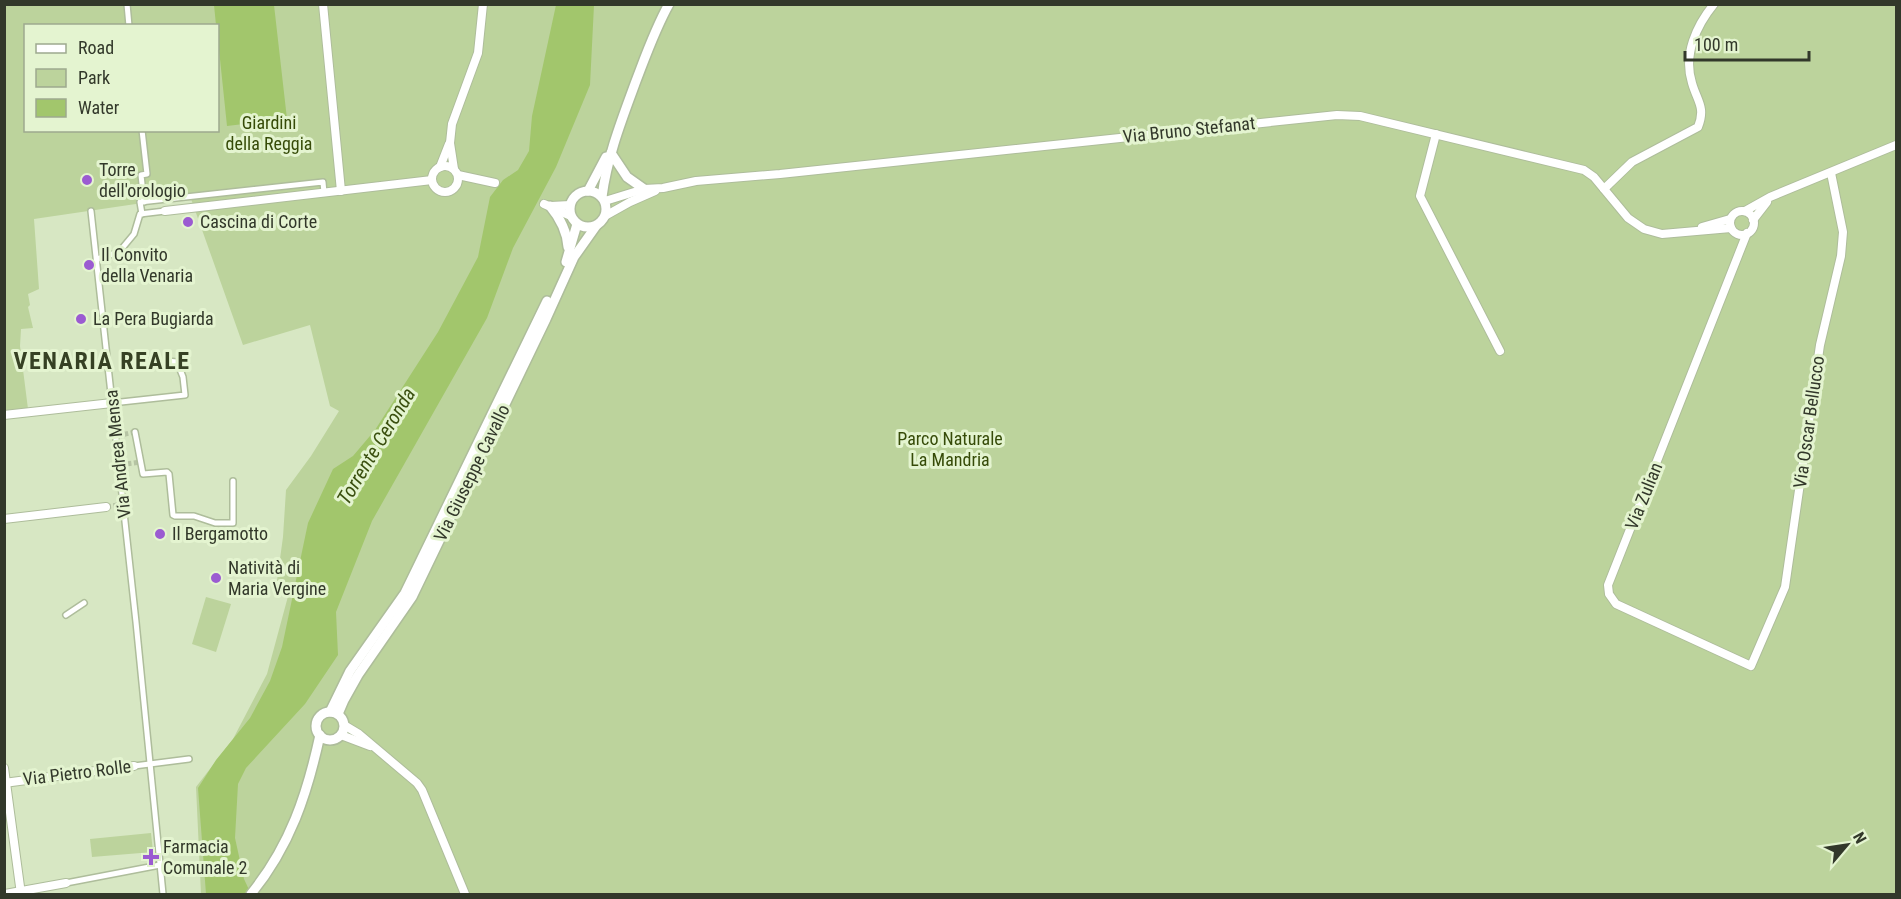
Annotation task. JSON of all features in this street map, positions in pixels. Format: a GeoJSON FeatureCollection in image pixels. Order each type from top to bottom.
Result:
{"type":"FeatureCollection","features":[{"type":"Feature","properties":{"kind":"street"},"geometry":{"type":"LineString","coordinates":[[127,4],[129,24]]}},
{"type":"Feature","properties":{"kind":"street"},"geometry":{"type":"LineString","coordinates":[[323,4],[341,190]]}},
{"type":"Feature","properties":{"kind":"street"},"geometry":{"type":"LineString","coordinates":[[450,143],[432,180],[434,186],[443,192],[451,191],[456,176],[450,143],[452,124],[478,53],[483,4]]}},
{"type":"Feature","properties":{"kind":"street"},"geometry":{"type":"LineString","coordinates":[[603,199],[617,133],[657,26],[669,4]]}},
{"type":"Feature","properties":{"kind":"street"},"geometry":{"type":"LineString","coordinates":[[1604,189],[1632,162],[1698,127],[1703,116],[1688,68],[1689,55],[1695,36],[1714,4]]}},
{"type":"Feature","properties":{"kind":"street","name":"Via Bruno Stefanat"},"geometry":{"type":"LineString","coordinates":[[603,199],[644,189],[663,188],[696,181],[1337,115],[1360,116],[1584,170],[1594,177],[1628,218],[1644,230],[1662,234],[1734,231]]}},
{"type":"Feature","properties":{"kind":"street"},"geometry":{"type":"LineString","coordinates":[[142,132],[147,174],[141,175],[144,202]]}},
{"type":"Feature","properties":{"kind":"street"},"geometry":{"type":"LineString","coordinates":[[588,191],[617,133]]}},
{"type":"Feature","properties":{"kind":"street"},"geometry":{"type":"LineString","coordinates":[[1436,134],[1420,196],[1500,351]]}},
{"type":"Feature","properties":{"kind":"street"},"geometry":{"type":"LineString","coordinates":[[1742,248],[1730,219],[1734,214],[1896,145]]}},
{"type":"Feature","properties":{"kind":"street"},"geometry":{"type":"LineString","coordinates":[[611,153],[627,177],[644,189]]}},
{"type":"Feature","properties":{"kind":"street"},"geometry":{"type":"LineString","coordinates":[[440,166],[447,166],[456,176],[479,178],[495,183]]}},
{"type":"Feature","properties":{"kind":"street","name":"Via Oscar Bellucco"},"geometry":{"type":"LineString","coordinates":[[1751,666],[1785,587],[1820,345],[1841,256],[1843,232],[1831,173]]}},
{"type":"Feature","properties":{"kind":"street"},"geometry":{"type":"LineString","coordinates":[[141,214],[432,180]]}},
{"type":"Feature","properties":{"kind":"street"},"geometry":{"type":"LineString","coordinates":[[97,259],[119,252],[134,234],[141,214],[140,202],[323,182],[324,193]]}},
{"type":"Feature","properties":{"kind":"street","name":"Via Bruno Stefanat"},"geometry":{"type":"LineString","coordinates":[[605,216],[663,188]]}},
{"type":"Feature","properties":{"kind":"street"},"geometry":{"type":"LineString","coordinates":[[547,205],[586,228],[596,226],[607,211],[598,193],[588,191],[576,195],[570,205],[574,220]]}},
{"type":"Feature","properties":{"kind":"street"},"geometry":{"type":"LineString","coordinates":[[1753,219],[1770,197]]}},
{"type":"Feature","properties":{"kind":"street"},"geometry":{"type":"LineString","coordinates":[[547,205],[570,205]]}},
{"type":"Feature","properties":{"kind":"street"},"geometry":{"type":"LineString","coordinates":[[547,205],[558,217],[567,237],[569,255]]}},
{"type":"Feature","properties":{"kind":"street","name":"Via Andrea Mensa"},"geometry":{"type":"LineString","coordinates":[[92,211],[150,764]]}},
{"type":"Feature","properties":{"kind":"street"},"geometry":{"type":"LineString","coordinates":[[1734,231],[1742,235],[1748,233],[1754,225],[1750,214],[1745,211]]}},
{"type":"Feature","properties":{"kind":"street","name":"Via Bruno Stefanat"},"geometry":{"type":"LineString","coordinates":[[1687,232],[1730,219]]}},
{"type":"Feature","properties":{"kind":"street","name":"Via Giuseppe Cavallo"},"geometry":{"type":"LineString","coordinates":[[334,713],[350,671],[405,593],[569,255],[574,220]]}},
{"type":"Feature","properties":{"kind":"street","name":"Via Giuseppe Cavallo"},"geometry":{"type":"LineString","coordinates":[[334,713],[412,597],[546,319],[573,257],[596,226]]}},
{"type":"Feature","properties":{"kind":"street","name":"Via Zulian"},"geometry":{"type":"LineString","coordinates":[[1748,233],[1608,585],[1609,594],[1616,604],[1751,666]]}},
{"type":"Feature","properties":{"kind":"street"},"geometry":{"type":"LineString","coordinates":[[4,415],[185,395],[183,377],[177,362],[167,361]]}},
{"type":"Feature","properties":{"kind":"street"},"geometry":{"type":"LineString","coordinates":[[135,432],[143,474],[167,472],[169,474],[173,515],[233,523],[233,481]]}},
{"type":"Feature","properties":{"kind":"street"},"geometry":{"type":"LineString","coordinates":[[4,519],[106,507]]}},
{"type":"Feature","properties":{"kind":"street"},"geometry":{"type":"LineString","coordinates":[[66,615],[84,603]]}},
{"type":"Feature","properties":{"kind":"street"},"geometry":{"type":"LineString","coordinates":[[343,730],[333,739],[324,737],[316,727],[319,718],[326,713],[334,713],[343,730],[380,751],[417,783],[422,790],[465,894]]}},
{"type":"Feature","properties":{"kind":"street"},"geometry":{"type":"LineString","coordinates":[[251,894],[283,848],[298,814],[324,737]]}},
{"type":"Feature","properties":{"kind":"street","name":"Via Pietro Rolle"},"geometry":{"type":"LineString","coordinates":[[5,783],[189,759]]}},
{"type":"Feature","properties":{"kind":"street"},"geometry":{"type":"LineString","coordinates":[[150,764],[163,894]]}},
{"type":"Feature","properties":{"kind":"street"},"geometry":{"type":"LineString","coordinates":[[4,768],[21,893]]}},
{"type":"Feature","properties":{"kind":"street"},"geometry":{"type":"LineString","coordinates":[[5,894],[21,893],[160,865]]}},
{"type":"Feature","properties":{"kind":"green space","name":"Parco Naturale La Mandria"},"geometry":{"type":"Polygon","coordinates":[[[4,5],[1896,5],[1896,894],[201,894],[196,787],[233,739],[267,674],[290,589],[276,588],[286,490],[311,456],[339,411],[330,406],[310,325],[243,345],[190,196],[34,219],[39,289],[28,294],[30,305],[28,307],[33,328],[21,329],[20,346],[28,409],[5,412],[4,5]]]}},
{"type":"Feature","properties":{"kind":"green space"},"geometry":{"type":"Polygon","coordinates":[[[206,597],[231,604],[216,652],[192,644],[206,597]]]}},
{"type":"Feature","properties":{"kind":"green space"},"geometry":{"type":"Polygon","coordinates":[[[151,833],[153,852],[92,857],[90,839],[151,833]]]}},
{"type":"Feature","properties":{"kind":"water"},"geometry":{"type":"Polygon","coordinates":[[[214,5],[274,5],[287,119],[227,126],[219,50],[219,24],[216,24],[214,5]]]}},
{"type":"Feature","properties":{"kind":"water","name":"Torrente Ceronda"},"geometry":{"type":"Polygon","coordinates":[[[556,5],[594,5],[590,85],[556,167],[513,248],[487,318],[372,521],[336,612],[338,655],[305,704],[246,768],[238,784],[235,838],[244,879],[251,894],[206,894],[198,788],[216,760],[250,718],[270,681],[282,647],[308,523],[333,469],[353,456],[375,430],[438,332],[478,257],[490,197],[503,180],[518,170],[529,151],[532,116],[556,5]]]}},
{"type":"Feature","properties":{"kind":"tunnel"},"geometry":{"type":"LineString","coordinates":[[116,436],[135,432]]}},
{"type":"Feature","properties":{"kind":"tunnel"},"geometry":{"type":"LineString","coordinates":[[119,465],[141,462]]}},
{"type":"Feature","properties":{"kind":"tunnel"},"geometry":{"type":"LineString","coordinates":[[106,507],[123,504]]}},
{"type":"Feature","properties":{"kind":"place","name":"Torre dell'orologio"},"geometry":{"type":"Point","coordinates":[87,180]}},
{"type":"Feature","properties":{"kind":"place","name":"Cascina di Corte"},"geometry":{"type":"Point","coordinates":[188,222]}},
{"type":"Feature","properties":{"kind":"place","name":"Il Convito della Venaria"},"geometry":{"type":"Point","coordinates":[89,265]}},
{"type":"Feature","properties":{"kind":"place","name":"La Pera Bugiarda"},"geometry":{"type":"Point","coordinates":[81,319]}},
{"type":"Feature","properties":{"kind":"place","name":"Il Bergamotto"},"geometry":{"type":"Point","coordinates":[160,534]}},
{"type":"Feature","properties":{"kind":"place","name":"Natività di Maria Vergine"},"geometry":{"type":"Point","coordinates":[216,578]}},
{"type":"Feature","properties":{"kind":"place","name":"Farmacia Comunale 2"},"geometry":{"type":"Point","coordinates":[151,857]}},
{"type":"Feature","properties":{"kind":"district","name":"VENARIA REALE"},"geometry":{"type":"Point","coordinates":[102,361]}},
{"type":"Feature","properties":{"kind":"park label","name":"Giardini della Reggia"},"geometry":{"type":"Point","coordinates":[269,133]}}]}
